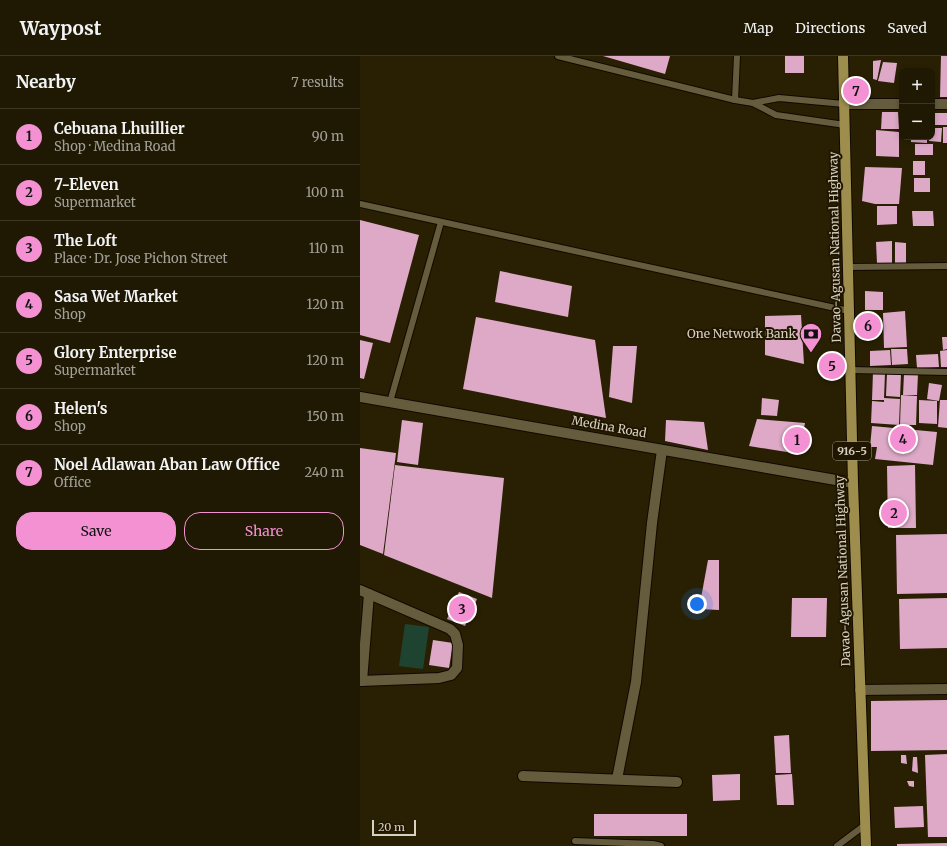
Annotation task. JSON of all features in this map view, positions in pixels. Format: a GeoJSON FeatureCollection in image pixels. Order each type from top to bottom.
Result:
{"type":"FeatureCollection","features":[{"type":"Feature","properties":{"kind":"main road","name":"Davao-Agusan National Highway"},"geometry":{"type":"LineString","coordinates":[[843,56],[853,483],[866,846]]}},
{"type":"Feature","properties":{"kind":"street"},"geometry":{"type":"LineString","coordinates":[[844,104],[899,104]]}},
{"type":"Feature","properties":{"kind":"street"},"geometry":{"type":"LineString","coordinates":[[935,104],[947,104]]}},
{"type":"Feature","properties":{"kind":"street","name":"Medina Road"},"geometry":{"type":"LineString","coordinates":[[360,397],[853,483]]}},
{"type":"Feature","properties":{"kind":"street"},"geometry":{"type":"LineString","coordinates":[[617,779],[636,682],[652,523],[662,450]]}},
{"type":"Feature","properties":{"kind":"street"},"geometry":{"type":"LineString","coordinates":[[364,592],[450,629],[455,634],[458,645],[457,668],[451,675],[439,678],[361,681],[364,592]]}},
{"type":"Feature","properties":{"kind":"street"},"geometry":{"type":"LineString","coordinates":[[860,690],[947,690]]}},
{"type":"Feature","properties":{"kind":"street"},"geometry":{"type":"LineString","coordinates":[[523,776],[677,782]]}},
{"type":"Feature","properties":{"kind":"lane"},"geometry":{"type":"LineString","coordinates":[[558,56],[735,100],[753,103],[776,115],[845,125]]}},
{"type":"Feature","properties":{"kind":"lane"},"geometry":{"type":"LineString","coordinates":[[735,100],[737,56]]}},
{"type":"Feature","properties":{"kind":"lane"},"geometry":{"type":"LineString","coordinates":[[753,103],[779,98],[844,104]]}},
{"type":"Feature","properties":{"kind":"lane"},"geometry":{"type":"LineString","coordinates":[[360,204],[849,311]]}},
{"type":"Feature","properties":{"kind":"lane"},"geometry":{"type":"LineString","coordinates":[[390,402],[441,222]]}},
{"type":"Feature","properties":{"kind":"lane"},"geometry":{"type":"LineString","coordinates":[[848,267],[947,266]]}},
{"type":"Feature","properties":{"kind":"lane"},"geometry":{"type":"LineString","coordinates":[[850,370],[947,372]]}},
{"type":"Feature","properties":{"kind":"lane"},"geometry":{"type":"LineString","coordinates":[[837,846],[865,825]]}},
{"type":"Feature","properties":{"kind":"lane"},"geometry":{"type":"LineString","coordinates":[[575,841],[653,844],[661,846]]}},
{"type":"Feature","properties":{"kind":"green space"},"geometry":{"type":"Polygon","coordinates":[[[405,624],[429,627],[423,669],[399,666],[405,624]]]}},
{"type":"Feature","properties":{"kind":"building"},"geometry":{"type":"Polygon","coordinates":[[[603,56],[670,56],[665,74],[603,56]]]}},
{"type":"Feature","properties":{"kind":"building"},"geometry":{"type":"Polygon","coordinates":[[[785,56],[804,56],[804,73],[785,73],[785,56]]]}},
{"type":"Feature","properties":{"kind":"building"},"geometry":{"type":"Polygon","coordinates":[[[941,56],[947,56],[947,97],[940,97],[941,56]]]}},
{"type":"Feature","properties":{"kind":"building"},"geometry":{"type":"Polygon","coordinates":[[[881,60],[877,80],[873,79],[873,61],[881,60]]]}},
{"type":"Feature","properties":{"kind":"building"},"geometry":{"type":"Polygon","coordinates":[[[883,62],[897,63],[894,83],[878,81],[883,62]]]}},
{"type":"Feature","properties":{"kind":"building"},"geometry":{"type":"Polygon","coordinates":[[[882,112],[898,112],[899,129],[881,129],[882,112]]]}},
{"type":"Feature","properties":{"kind":"building"},"geometry":{"type":"Polygon","coordinates":[[[935,113],[947,113],[947,125],[935,125],[935,113]]]}},
{"type":"Feature","properties":{"kind":"building"},"geometry":{"type":"Polygon","coordinates":[[[943,127],[947,127],[947,143],[943,143],[943,127]]]}},
{"type":"Feature","properties":{"kind":"building"},"geometry":{"type":"Polygon","coordinates":[[[935,128],[942,128],[941,142],[929,141],[935,140],[935,128]]]}},
{"type":"Feature","properties":{"kind":"building"},"geometry":{"type":"Polygon","coordinates":[[[876,130],[899,132],[899,157],[876,156],[876,130]]]}},
{"type":"Feature","properties":{"kind":"building"},"geometry":{"type":"Polygon","coordinates":[[[911,140],[927,140],[927,143],[911,142],[911,140]]]}},
{"type":"Feature","properties":{"kind":"building"},"geometry":{"type":"Polygon","coordinates":[[[915,144],[933,144],[933,155],[915,155],[915,144]]]}},
{"type":"Feature","properties":{"kind":"building"},"geometry":{"type":"Polygon","coordinates":[[[913,161],[925,161],[925,175],[913,175],[913,161]]]}},
{"type":"Feature","properties":{"kind":"building"},"geometry":{"type":"Polygon","coordinates":[[[865,167],[902,168],[899,204],[875,204],[862,201],[865,167]]]}},
{"type":"Feature","properties":{"kind":"building"},"geometry":{"type":"Polygon","coordinates":[[[914,178],[930,178],[930,192],[914,192],[914,178]]]}},
{"type":"Feature","properties":{"kind":"building"},"geometry":{"type":"Polygon","coordinates":[[[877,206],[897,206],[897,224],[877,225],[877,206]]]}},
{"type":"Feature","properties":{"kind":"building"},"geometry":{"type":"Polygon","coordinates":[[[912,211],[933,211],[934,226],[913,226],[912,211]]]}},
{"type":"Feature","properties":{"kind":"building"},"geometry":{"type":"Polygon","coordinates":[[[360,220],[419,235],[390,343],[360,335],[360,220]]]}},
{"type":"Feature","properties":{"kind":"building"},"geometry":{"type":"Polygon","coordinates":[[[892,241],[892,264],[877,263],[876,242],[892,241]]]}},
{"type":"Feature","properties":{"kind":"building"},"geometry":{"type":"Polygon","coordinates":[[[895,242],[906,243],[906,265],[895,265],[895,242]]]}},
{"type":"Feature","properties":{"kind":"building"},"geometry":{"type":"Polygon","coordinates":[[[500,271],[572,286],[568,317],[495,302],[500,271]]]}},
{"type":"Feature","properties":{"kind":"building"},"geometry":{"type":"Polygon","coordinates":[[[865,291],[883,292],[883,310],[865,310],[865,291]]]}},
{"type":"Feature","properties":{"kind":"building"},"geometry":{"type":"Polygon","coordinates":[[[905,311],[907,347],[884,348],[883,313],[905,311]]]}},
{"type":"Feature","properties":{"kind":"building"},"geometry":{"type":"Polygon","coordinates":[[[801,315],[804,364],[765,355],[765,316],[801,315]]]}},
{"type":"Feature","properties":{"kind":"building"},"geometry":{"type":"Polygon","coordinates":[[[476,317],[595,340],[606,418],[463,389],[476,317]]]}},
{"type":"Feature","properties":{"kind":"building"},"geometry":{"type":"Polygon","coordinates":[[[942,337],[947,337],[947,349],[943,350],[942,337]]]}},
{"type":"Feature","properties":{"kind":"building"},"geometry":{"type":"Polygon","coordinates":[[[360,340],[373,343],[364,379],[360,378],[360,340]]]}},
{"type":"Feature","properties":{"kind":"building"},"geometry":{"type":"Polygon","coordinates":[[[613,346],[637,346],[632,403],[609,397],[613,346]]]}},
{"type":"Feature","properties":{"kind":"building"},"geometry":{"type":"Polygon","coordinates":[[[891,349],[907,349],[908,364],[892,365],[891,349]]]}},
{"type":"Feature","properties":{"kind":"building"},"geometry":{"type":"Polygon","coordinates":[[[890,350],[891,365],[870,366],[870,351],[890,350]]]}},
{"type":"Feature","properties":{"kind":"building"},"geometry":{"type":"Polygon","coordinates":[[[947,350],[947,367],[941,367],[940,351],[947,350]]]}},
{"type":"Feature","properties":{"kind":"building"},"geometry":{"type":"Polygon","coordinates":[[[938,354],[939,367],[917,368],[916,355],[938,354]]]}},
{"type":"Feature","properties":{"kind":"building"},"geometry":{"type":"Polygon","coordinates":[[[873,372],[885,373],[884,398],[900,399],[899,425],[871,423],[872,401],[884,402],[884,400],[872,400],[873,372]]]}},
{"type":"Feature","properties":{"kind":"building"},"geometry":{"type":"Polygon","coordinates":[[[887,373],[901,374],[900,397],[886,396],[887,373]]]}},
{"type":"Feature","properties":{"kind":"building"},"geometry":{"type":"Polygon","coordinates":[[[904,374],[918,374],[917,395],[903,395],[904,374]]]}},
{"type":"Feature","properties":{"kind":"building"},"geometry":{"type":"Polygon","coordinates":[[[929,383],[942,385],[939,401],[927,399],[929,383]]]}},
{"type":"Feature","properties":{"kind":"building"},"geometry":{"type":"Polygon","coordinates":[[[901,395],[917,396],[916,425],[900,425],[901,395]]]}},
{"type":"Feature","properties":{"kind":"building"},"geometry":{"type":"Polygon","coordinates":[[[762,398],[779,400],[777,416],[761,415],[762,398]]]}},
{"type":"Feature","properties":{"kind":"building"},"geometry":{"type":"Polygon","coordinates":[[[919,400],[937,401],[937,424],[919,423],[919,400]]]}},
{"type":"Feature","properties":{"kind":"building"},"geometry":{"type":"Polygon","coordinates":[[[940,400],[947,400],[947,428],[938,427],[940,400]]]}},
{"type":"Feature","properties":{"kind":"building"},"geometry":{"type":"Polygon","coordinates":[[[757,419],[805,423],[799,454],[749,446],[757,419]]]}},
{"type":"Feature","properties":{"kind":"building"},"geometry":{"type":"Polygon","coordinates":[[[402,420],[423,423],[418,465],[397,462],[402,420]]]}},
{"type":"Feature","properties":{"kind":"building"},"geometry":{"type":"Polygon","coordinates":[[[666,420],[704,422],[708,450],[665,441],[666,420]]]}},
{"type":"Feature","properties":{"kind":"building"},"geometry":{"type":"Polygon","coordinates":[[[872,426],[937,432],[933,465],[875,459],[877,447],[870,447],[872,426]]]}},
{"type":"Feature","properties":{"kind":"building"},"geometry":{"type":"Polygon","coordinates":[[[360,448],[396,453],[383,554],[360,545],[360,448]]]}},
{"type":"Feature","properties":{"kind":"building"},"geometry":{"type":"Polygon","coordinates":[[[395,465],[504,478],[492,598],[384,555],[395,465]]]}},
{"type":"Feature","properties":{"kind":"building"},"geometry":{"type":"Polygon","coordinates":[[[915,465],[916,528],[888,528],[887,466],[915,465]]]}},
{"type":"Feature","properties":{"kind":"building"},"geometry":{"type":"Polygon","coordinates":[[[947,534],[947,593],[897,594],[896,535],[947,534]]]}},
{"type":"Feature","properties":{"kind":"building"},"geometry":{"type":"Polygon","coordinates":[[[708,560],[719,560],[719,610],[699,609],[708,560]]]}},
{"type":"Feature","properties":{"kind":"building"},"geometry":{"type":"Polygon","coordinates":[[[459,592],[477,599],[465,626],[447,619],[459,592]]]}},
{"type":"Feature","properties":{"kind":"building"},"geometry":{"type":"Polygon","coordinates":[[[792,598],[827,598],[826,637],[791,637],[792,598]]]}},
{"type":"Feature","properties":{"kind":"building"},"geometry":{"type":"Polygon","coordinates":[[[947,598],[947,648],[900,649],[899,599],[947,598]]]}},
{"type":"Feature","properties":{"kind":"building"},"geometry":{"type":"Polygon","coordinates":[[[433,640],[453,643],[449,668],[429,665],[433,640]]]}},
{"type":"Feature","properties":{"kind":"building"},"geometry":{"type":"Polygon","coordinates":[[[947,700],[947,750],[871,751],[871,701],[947,700]]]}},
{"type":"Feature","properties":{"kind":"building"},"geometry":{"type":"Polygon","coordinates":[[[789,735],[791,773],[776,773],[774,736],[789,735]]]}},
{"type":"Feature","properties":{"kind":"building"},"geometry":{"type":"Polygon","coordinates":[[[947,754],[947,837],[928,837],[925,755],[947,754]]]}},
{"type":"Feature","properties":{"kind":"building"},"geometry":{"type":"Polygon","coordinates":[[[901,755],[906,755],[907,764],[901,763],[901,755]]]}},
{"type":"Feature","properties":{"kind":"building"},"geometry":{"type":"Polygon","coordinates":[[[913,757],[917,757],[918,773],[912,771],[913,757]]]}},
{"type":"Feature","properties":{"kind":"building"},"geometry":{"type":"Polygon","coordinates":[[[740,774],[740,800],[713,801],[712,775],[740,774]]]}},
{"type":"Feature","properties":{"kind":"building"},"geometry":{"type":"Polygon","coordinates":[[[792,774],[794,805],[777,805],[775,775],[792,774]]]}},
{"type":"Feature","properties":{"kind":"building"},"geometry":{"type":"Polygon","coordinates":[[[907,781],[914,781],[914,787],[909,786],[907,781]]]}},
{"type":"Feature","properties":{"kind":"building"},"geometry":{"type":"Polygon","coordinates":[[[923,806],[924,827],[895,828],[894,807],[923,806]]]}},
{"type":"Feature","properties":{"kind":"building"},"geometry":{"type":"Polygon","coordinates":[[[594,814],[687,814],[687,836],[594,836],[594,814]]]}},
{"type":"Feature","properties":{"kind":"building"},"geometry":{"type":"Polygon","coordinates":[[[947,843],[947,846],[897,846],[897,844],[947,843]]]}},
{"type":"Feature","properties":{"kind":"place","name":"Noel Adlawan Aban Law Office"},"geometry":{"type":"Point","coordinates":[856,91]}},
{"type":"Feature","properties":{"kind":"place","name":"Helen's"},"geometry":{"type":"Point","coordinates":[868,326]}},
{"type":"Feature","properties":{"kind":"place","name":"One Network Bank"},"geometry":{"type":"Point","coordinates":[811,354]}},
{"type":"Feature","properties":{"kind":"place","name":"Glory Enterprise"},"geometry":{"type":"Point","coordinates":[832,366]}},
{"type":"Feature","properties":{"kind":"place","name":"Sasa Wet Market"},"geometry":{"type":"Point","coordinates":[903,439]}},
{"type":"Feature","properties":{"kind":"place","name":"Cebuana Lhuillier"},"geometry":{"type":"Point","coordinates":[797,440]}},
{"type":"Feature","properties":{"kind":"place","name":"7-Eleven"},"geometry":{"type":"Point","coordinates":[894,513]}},
{"type":"Feature","properties":{"kind":"place","name":"The Loft"},"geometry":{"type":"Point","coordinates":[462,609]}}]}
